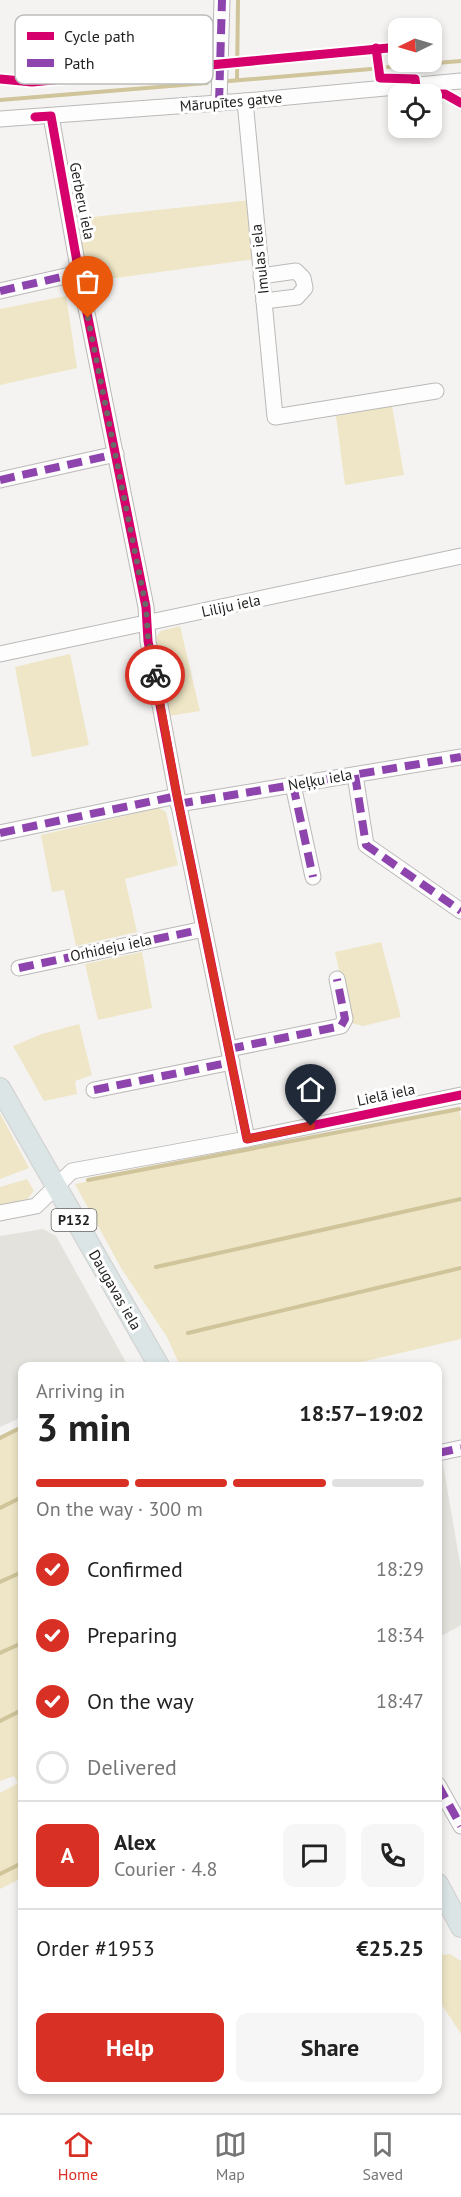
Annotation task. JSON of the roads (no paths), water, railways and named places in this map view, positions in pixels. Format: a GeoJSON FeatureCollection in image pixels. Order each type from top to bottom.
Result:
{"type":"FeatureCollection","features":[{"type":"Feature","properties":{"kind":"main road","name":"Daugavas iela"},"geometry":{"type":"LineString","coordinates":[[0,1088],[55,1188],[157,1362]]}},
{"type":"Feature","properties":{"kind":"main road"},"geometry":{"type":"LineString","coordinates":[[442,1891],[461,1927]]}},
{"type":"Feature","properties":{"kind":"street"},"geometry":{"type":"LineString","coordinates":[[219,103],[222,0]]}},
{"type":"Feature","properties":{"kind":"street","name":"Mārupītes gatve"},"geometry":{"type":"LineString","coordinates":[[0,119],[460,83]]}},
{"type":"Feature","properties":{"kind":"street","name":"Imulas iela"},"geometry":{"type":"LineString","coordinates":[[245,101],[275,417],[436,391]]}},
{"type":"Feature","properties":{"kind":"street","name":"Gerberu iela"},"geometry":{"type":"LineString","coordinates":[[51,116],[79,273],[146,607],[178,800],[247,1139]]}},
{"type":"Feature","properties":{"kind":"street"},"geometry":{"type":"LineString","coordinates":[[261,276],[296,271],[303,278],[305,288],[297,297],[264,301]]}},
{"type":"Feature","properties":{"kind":"street"},"geometry":{"type":"LineString","coordinates":[[0,291],[79,273]]}},
{"type":"Feature","properties":{"kind":"street"},"geometry":{"type":"LineString","coordinates":[[0,480],[116,454]]}},
{"type":"Feature","properties":{"kind":"street","name":"Liliju iela"},"geometry":{"type":"LineString","coordinates":[[0,654],[461,556]]}},
{"type":"Feature","properties":{"kind":"street","name":"Neļķu iela"},"geometry":{"type":"LineString","coordinates":[[0,832],[178,800],[293,785],[461,757]]}},
{"type":"Feature","properties":{"kind":"street"},"geometry":{"type":"LineString","coordinates":[[355,775],[366,845],[461,911]]}},
{"type":"Feature","properties":{"kind":"street"},"geometry":{"type":"LineString","coordinates":[[293,785],[313,877]]}},
{"type":"Feature","properties":{"kind":"street","name":"Orhideju iela"},"geometry":{"type":"LineString","coordinates":[[18,968],[204,929]]}},
{"type":"Feature","properties":{"kind":"street"},"geometry":{"type":"LineString","coordinates":[[94,1090],[341,1026],[345,1019],[337,979]]}},
{"type":"Feature","properties":{"kind":"street","name":"Lielā iela"},"geometry":{"type":"LineString","coordinates":[[0,1213],[36,1206],[72,1171],[247,1139],[461,1095]]}},
{"type":"Feature","properties":{"kind":"street"},"geometry":{"type":"LineString","coordinates":[[442,1452],[461,1448]]}},
{"type":"Feature","properties":{"kind":"street"},"geometry":{"type":"LineString","coordinates":[[442,1792],[461,1826]]}},
{"type":"Feature","properties":{"kind":"waterway"},"geometry":{"type":"LineString","coordinates":[[237,80],[238,0]]}},
{"type":"Feature","properties":{"kind":"waterway"},"geometry":{"type":"LineString","coordinates":[[442,63],[461,61]]}},
{"type":"Feature","properties":{"kind":"waterway"},"geometry":{"type":"LineString","coordinates":[[229,81],[371,69]]}},
{"type":"Feature","properties":{"kind":"waterway"},"geometry":{"type":"LineString","coordinates":[[0,100],[195,84]]}},
{"type":"Feature","properties":{"kind":"waterway"},"geometry":{"type":"LineString","coordinates":[[88,1180],[459,1109]]}},
{"type":"Feature","properties":{"kind":"waterway"},"geometry":{"type":"LineString","coordinates":[[156,1267],[461,1199]]}},
{"type":"Feature","properties":{"kind":"waterway"},"geometry":{"type":"LineString","coordinates":[[188,1333],[461,1268]]}},
{"type":"Feature","properties":{"kind":"waterway"},"geometry":{"type":"LineString","coordinates":[[0,1438],[18,1429]]}},
{"type":"Feature","properties":{"kind":"waterway"},"geometry":{"type":"LineString","coordinates":[[0,1508],[18,1499]]}},
{"type":"Feature","properties":{"kind":"waterway"},"geometry":{"type":"LineString","coordinates":[[0,1582],[18,1574]]}},
{"type":"Feature","properties":{"kind":"waterway"},"geometry":{"type":"LineString","coordinates":[[0,1653],[18,1645]]}},
{"type":"Feature","properties":{"kind":"waterway"},"geometry":{"type":"LineString","coordinates":[[0,1721],[18,1712]]}},
{"type":"Feature","properties":{"kind":"waterway"},"geometry":{"type":"LineString","coordinates":[[0,1874],[18,1865]]}}]}
